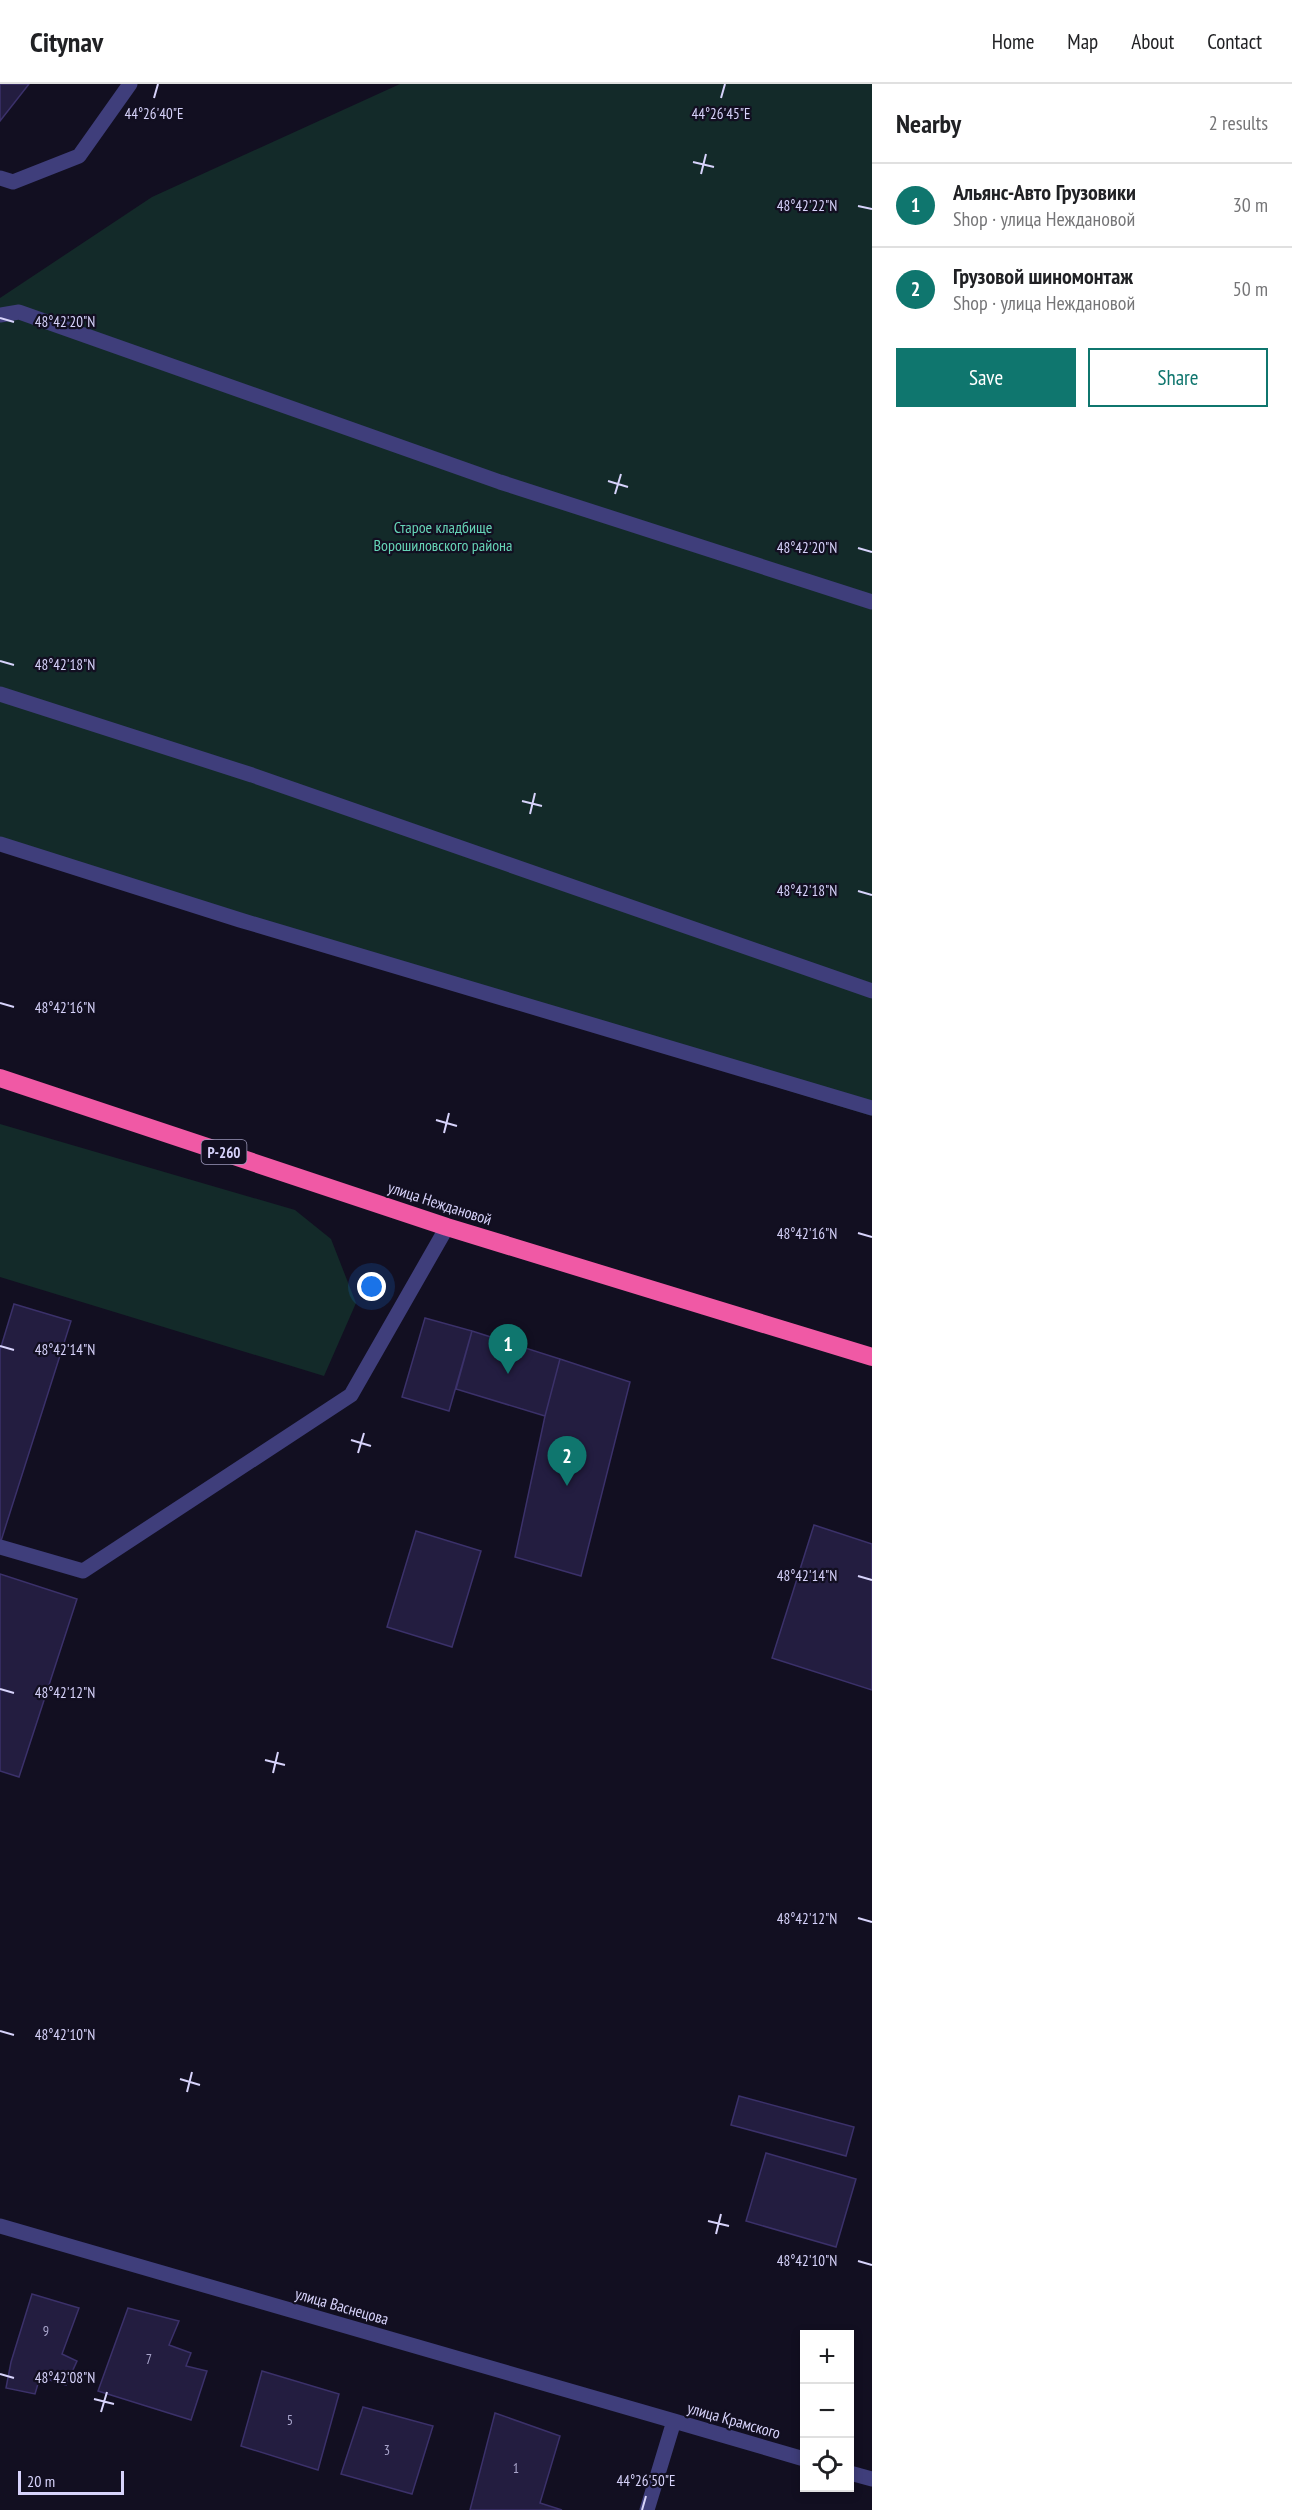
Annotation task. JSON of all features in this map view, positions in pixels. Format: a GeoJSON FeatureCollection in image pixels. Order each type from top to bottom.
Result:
{"type":"FeatureCollection","features":[{"type":"Feature","properties":{"kind":"highway","name":"улица Неждановой"},"geometry":{"type":"LineString","coordinates":[[0,1078],[447,1227],[872,1357]]}},
{"type":"Feature","properties":{"kind":"street"},"geometry":{"type":"LineString","coordinates":[[0,178],[13,182],[79,156],[130,84]]}},
{"type":"Feature","properties":{"kind":"street"},"geometry":{"type":"LineString","coordinates":[[0,315],[19,312],[500,482],[872,602]]}},
{"type":"Feature","properties":{"kind":"street"},"geometry":{"type":"LineString","coordinates":[[0,694],[252,775],[872,991]]}},
{"type":"Feature","properties":{"kind":"street"},"geometry":{"type":"LineString","coordinates":[[0,844],[240,920],[872,1108]]}},
{"type":"Feature","properties":{"kind":"street"},"geometry":{"type":"LineString","coordinates":[[0,1547],[83,1571],[351,1395],[447,1227]]}},
{"type":"Feature","properties":{"kind":"street","name":"улица Васнецова"},"geometry":{"type":"LineString","coordinates":[[0,2226],[674,2421]]}},
{"type":"Feature","properties":{"kind":"street","name":"улица Крамского"},"geometry":{"type":"LineString","coordinates":[[647,2510],[674,2421],[800,2458]]}},
{"type":"Feature","properties":{"kind":"street"},"geometry":{"type":"LineString","coordinates":[[854,2474],[872,2479]]}},
{"type":"Feature","properties":{"kind":"green space","name":"Старое кладбище Ворошиловского района"},"geometry":{"type":"Polygon","coordinates":[[[400,84],[872,84],[872,1116],[0,850],[0,298],[152,197],[400,84]]]}},
{"type":"Feature","properties":{"kind":"green space"},"geometry":{"type":"Polygon","coordinates":[[[0,1124],[295,1210],[331,1239],[356,1303],[324,1376],[0,1277],[0,1124]]]}},
{"type":"Feature","properties":{"kind":"building"},"geometry":{"type":"Polygon","coordinates":[[[0,84],[29,84],[0,121],[0,84]]]}},
{"type":"Feature","properties":{"kind":"building"},"geometry":{"type":"Polygon","coordinates":[[[14,1304],[71,1321],[0,1544],[0,1350],[14,1304]]]}},
{"type":"Feature","properties":{"kind":"building"},"geometry":{"type":"Polygon","coordinates":[[[425,1318],[472,1331],[449,1411],[402,1397],[425,1318]]]}},
{"type":"Feature","properties":{"kind":"building"},"geometry":{"type":"Polygon","coordinates":[[[472,1331],[560,1359],[545,1416],[456,1389],[472,1331]]]}},
{"type":"Feature","properties":{"kind":"building"},"geometry":{"type":"Polygon","coordinates":[[[560,1359],[630,1382],[581,1576],[515,1557],[545,1416],[560,1359]]]}},
{"type":"Feature","properties":{"kind":"building"},"geometry":{"type":"Polygon","coordinates":[[[814,1525],[872,1544],[872,1690],[772,1658],[814,1525]]]}},
{"type":"Feature","properties":{"kind":"building"},"geometry":{"type":"Polygon","coordinates":[[[416,1531],[481,1551],[452,1647],[387,1627],[416,1531]]]}},
{"type":"Feature","properties":{"kind":"building"},"geometry":{"type":"Polygon","coordinates":[[[0,1574],[77,1599],[19,1777],[0,1771],[0,1574]]]}},
{"type":"Feature","properties":{"kind":"building"},"geometry":{"type":"Polygon","coordinates":[[[739,2096],[854,2127],[846,2156],[731,2125],[739,2096]]]}},
{"type":"Feature","properties":{"kind":"building"},"geometry":{"type":"Polygon","coordinates":[[[766,2153],[856,2179],[836,2247],[746,2221],[766,2153]]]}},
{"type":"Feature","properties":{"kind":"building"},"geometry":{"type":"Polygon","coordinates":[[[32,2294],[79,2308],[62,2354],[77,2361],[66,2385],[40,2377],[35,2394],[6,2388],[11,2362],[32,2294]]]}},
{"type":"Feature","properties":{"kind":"building"},"geometry":{"type":"Polygon","coordinates":[[[128,2308],[179,2321],[169,2345],[191,2353],[186,2366],[207,2371],[191,2420],[98,2391],[128,2308]]]}},
{"type":"Feature","properties":{"kind":"building"},"geometry":{"type":"Polygon","coordinates":[[[262,2371],[339,2394],[318,2470],[241,2446],[262,2371]]]}},
{"type":"Feature","properties":{"kind":"building"},"geometry":{"type":"Polygon","coordinates":[[[363,2407],[433,2426],[412,2494],[341,2474],[363,2407]]]}},
{"type":"Feature","properties":{"kind":"building"},"geometry":{"type":"Polygon","coordinates":[[[495,2413],[560,2436],[540,2503],[562,2510],[470,2510],[495,2413]]]}},
{"type":"Feature","properties":{"kind":"place","name":"Альянс-Авто Грузовики"},"geometry":{"type":"Point","coordinates":[508,1374]}},
{"type":"Feature","properties":{"kind":"place","name":"Грузовой шиномонтаж"},"geometry":{"type":"Point","coordinates":[567,1486]}}]}
